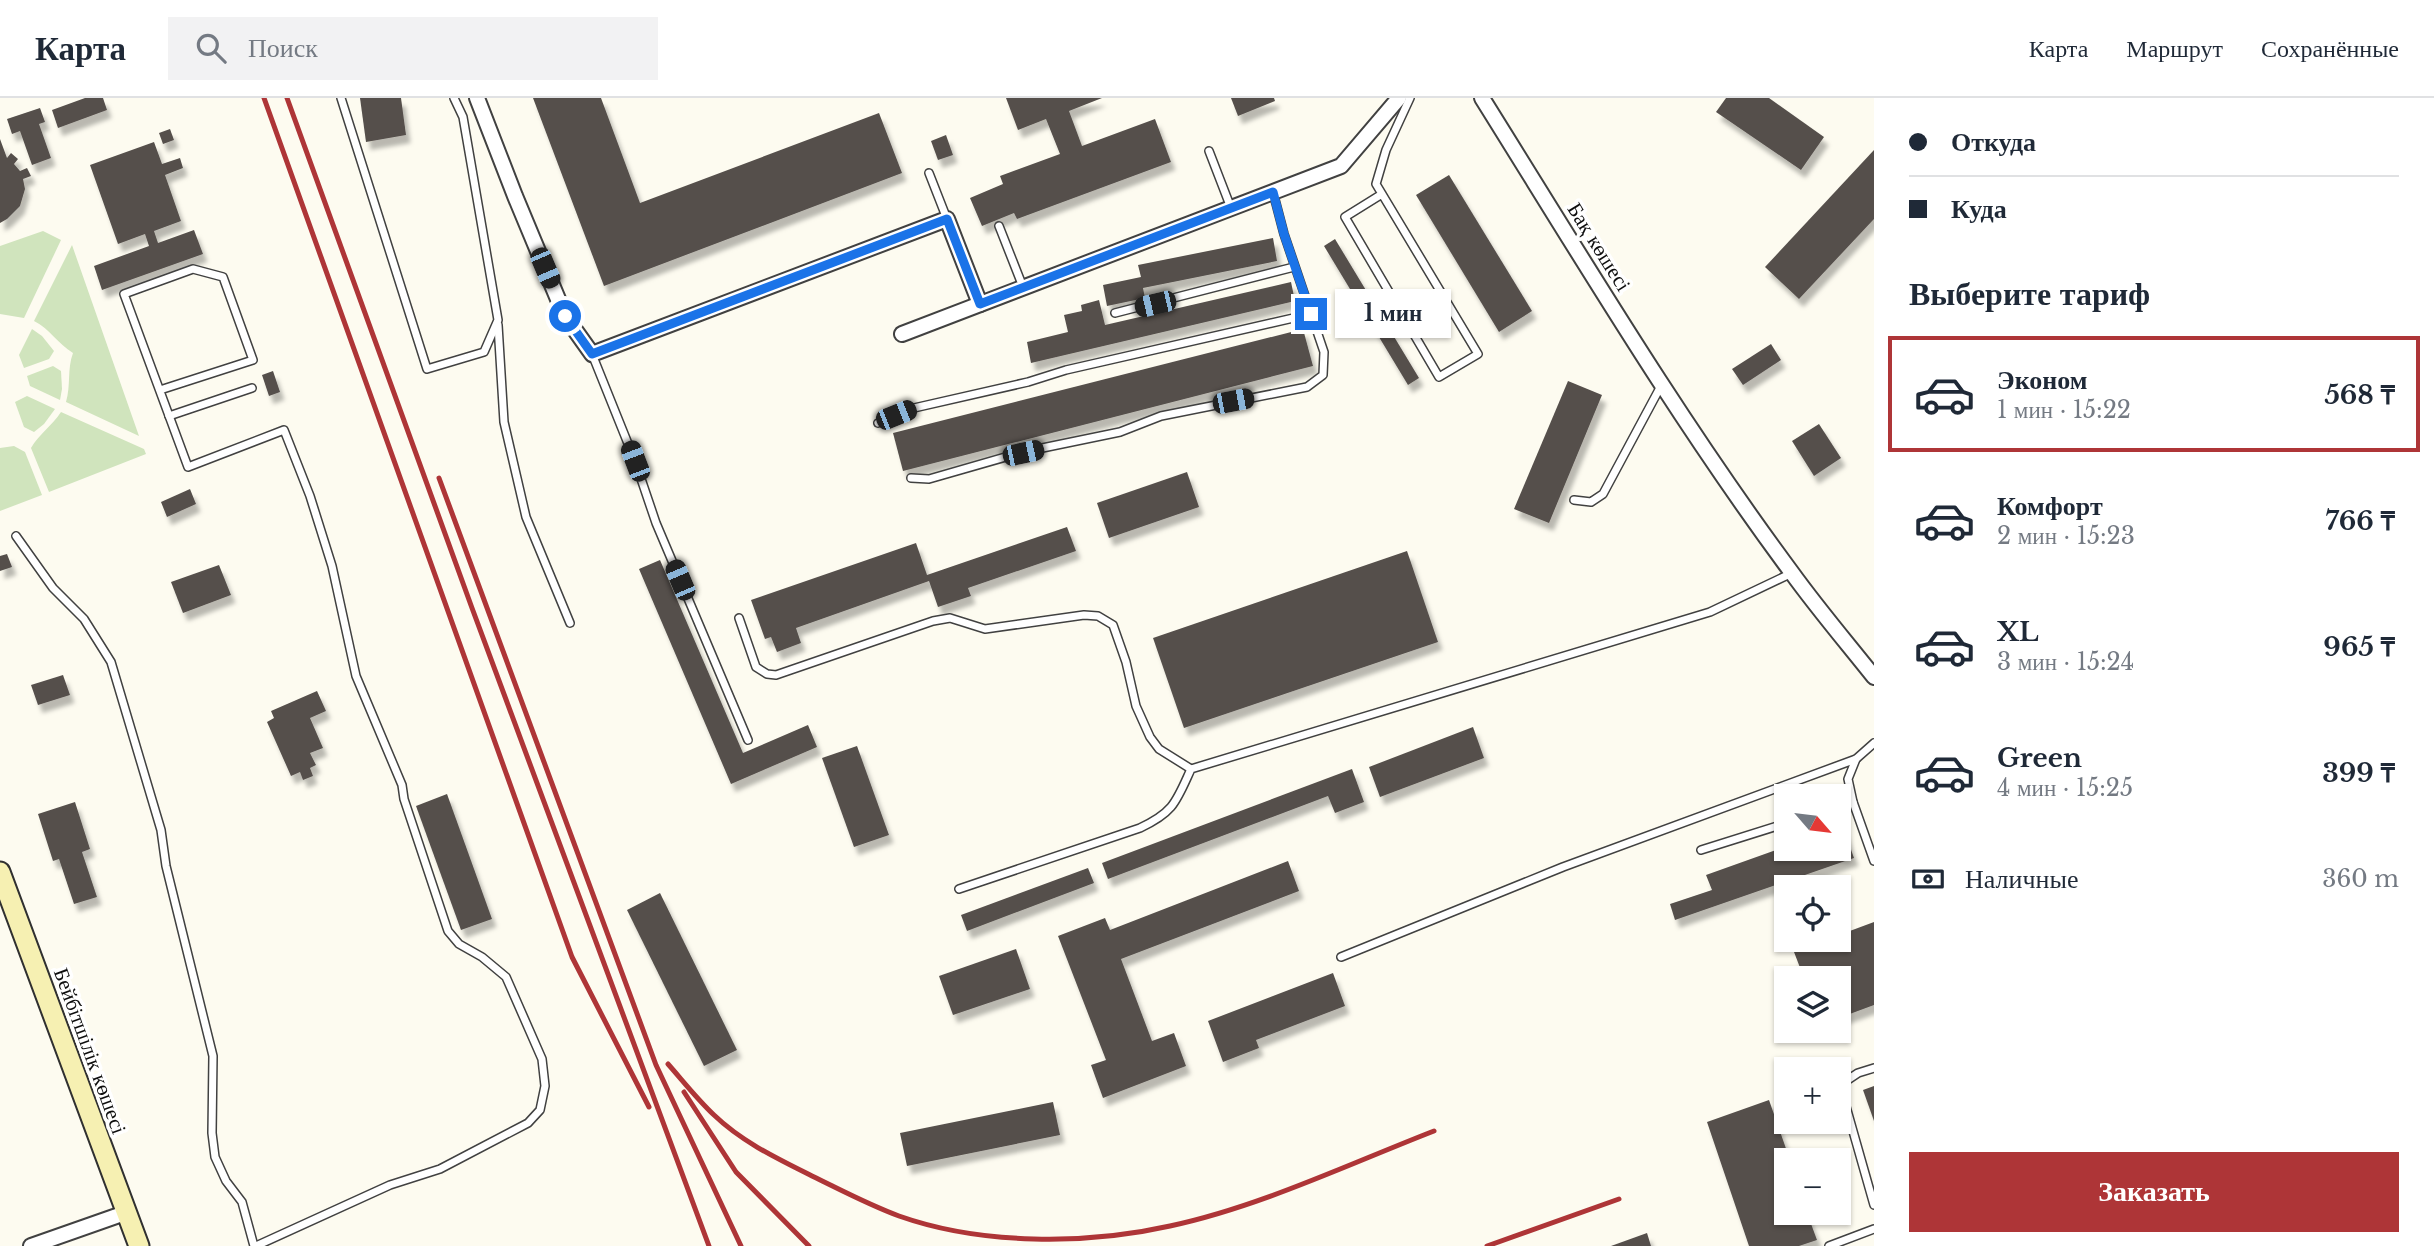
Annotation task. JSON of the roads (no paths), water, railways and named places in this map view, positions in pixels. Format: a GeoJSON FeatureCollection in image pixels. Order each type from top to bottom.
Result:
{"type":"FeatureCollection","features":[{"type":"Feature","properties":{"kind":"street"},"geometry":{"type":"LineString","coordinates":[[477,98],[514,196],[565,316],[592,354],[947,219],[980,304]]}},
{"type":"Feature","properties":{"kind":"street"},"geometry":{"type":"LineString","coordinates":[[902,334],[1341,166],[1399,98]]}},
{"type":"Feature","properties":{"kind":"street","name":"Бақ көшесі"},"geometry":{"type":"LineString","coordinates":[[1482,98],[1565,234],[1684,417],[1792,573],[1874,677]]}},
{"type":"Feature","properties":{"kind":"street","name":"Бейбітшілік көшесі"},"geometry":{"type":"LineString","coordinates":[[0,873],[139,1246]]}},
{"type":"Feature","properties":{"kind":"street"},"geometry":{"type":"LineString","coordinates":[[31,1246],[125,1213]]}},
{"type":"Feature","properties":{"kind":"lane"},"geometry":{"type":"LineString","coordinates":[[341,98],[427,369],[484,352],[498,320]]}},
{"type":"Feature","properties":{"kind":"lane"},"geometry":{"type":"LineString","coordinates":[[454,98],[463,117],[498,320],[504,422],[526,517],[570,623]]}},
{"type":"Feature","properties":{"kind":"lane"},"geometry":{"type":"LineString","coordinates":[[1382,194],[1345,217],[1439,377],[1478,354],[1382,194],[1376,184],[1386,150],[1410,98]]}},
{"type":"Feature","properties":{"kind":"lane"},"geometry":{"type":"LineString","coordinates":[[1209,151],[1231,208]]}},
{"type":"Feature","properties":{"kind":"lane"},"geometry":{"type":"LineString","coordinates":[[929,173],[947,219]]}},
{"type":"Feature","properties":{"kind":"lane"},"geometry":{"type":"LineString","coordinates":[[911,478],[929,479],[1023,453],[1120,432],[1161,416],[1307,387],[1323,375],[1324,352],[1294,267],[1273,192]]}},
{"type":"Feature","properties":{"kind":"lane"},"geometry":{"type":"LineString","coordinates":[[999,226],[1023,288]]}},
{"type":"Feature","properties":{"kind":"lane"},"geometry":{"type":"LineString","coordinates":[[1115,313],[1294,267]]}},
{"type":"Feature","properties":{"kind":"lane"},"geometry":{"type":"LineString","coordinates":[[16,536],[54,588],[84,620],[111,662],[161,830],[166,866],[213,1056],[212,1133],[215,1157],[226,1181],[242,1202],[255,1246],[390,1185],[440,1169],[528,1123],[540,1110],[545,1086],[542,1059],[506,977],[482,957],[459,944],[448,931],[404,799],[402,785],[356,676],[332,566],[310,496],[284,430],[188,467],[124,294],[193,269],[223,277],[253,360],[160,390]]}},
{"type":"Feature","properties":{"kind":"lane"},"geometry":{"type":"LineString","coordinates":[[878,423],[914,408],[1311,314]]}},
{"type":"Feature","properties":{"kind":"lane"},"geometry":{"type":"LineString","coordinates":[[592,354],[635,461],[656,523],[748,740]]}},
{"type":"Feature","properties":{"kind":"lane"},"geometry":{"type":"LineString","coordinates":[[1574,500],[1591,502],[1603,494],[1662,384]]}},
{"type":"Feature","properties":{"kind":"lane"},"geometry":{"type":"LineString","coordinates":[[169,416],[253,387]]}},
{"type":"Feature","properties":{"kind":"lane"},"geometry":{"type":"LineString","coordinates":[[958,889],[1140,828],[1162,817],[1173,805],[1191,769],[1710,612],[1792,573]]}},
{"type":"Feature","properties":{"kind":"lane"},"geometry":{"type":"LineString","coordinates":[[739,618],[756,667],[767,674],[776,675],[933,621],[950,618],[985,629],[1084,615],[1098,616],[1113,625],[1126,662],[1136,706],[1150,737],[1159,748],[1191,769]]}},
{"type":"Feature","properties":{"kind":"lane"},"geometry":{"type":"LineString","coordinates":[[1341,957],[1563,867],[1856,759],[1874,743]]}},
{"type":"Feature","properties":{"kind":"lane"},"geometry":{"type":"LineString","coordinates":[[1856,759],[1848,779],[1853,802],[1874,861]]}},
{"type":"Feature","properties":{"kind":"lane"},"geometry":{"type":"LineString","coordinates":[[1700,850],[1774,827]]}},
{"type":"Feature","properties":{"kind":"lane"},"geometry":{"type":"LineString","coordinates":[[1874,1068],[1858,1073],[1846,1081],[1843,1096],[1874,1205]]}},
{"type":"Feature","properties":{"kind":"lane"},"geometry":{"type":"LineString","coordinates":[[1829,1246],[1874,1229]]}},
{"type":"Feature","properties":{"kind":"railway"},"geometry":{"type":"LineString","coordinates":[[264,98],[572,957],[649,1107]]}},
{"type":"Feature","properties":{"kind":"railway"},"geometry":{"type":"LineString","coordinates":[[287,98],[472,608],[709,1246]]}},
{"type":"Feature","properties":{"kind":"railway"},"geometry":{"type":"LineString","coordinates":[[439,478],[656,1065],[741,1246]]}},
{"type":"Feature","properties":{"kind":"railway"},"geometry":{"type":"LineString","coordinates":[[668,1064],[725,1125],[748,1142],[786,1163],[899,1216],[931,1226],[999,1237],[1104,1237],[1203,1218],[1303,1184],[1434,1131]]}},
{"type":"Feature","properties":{"kind":"railway"},"geometry":{"type":"LineString","coordinates":[[684,1092],[736,1172],[809,1246]]}},
{"type":"Feature","properties":{"kind":"railway"},"geometry":{"type":"LineString","coordinates":[[1487,1246],[1619,1199]]}}]}
